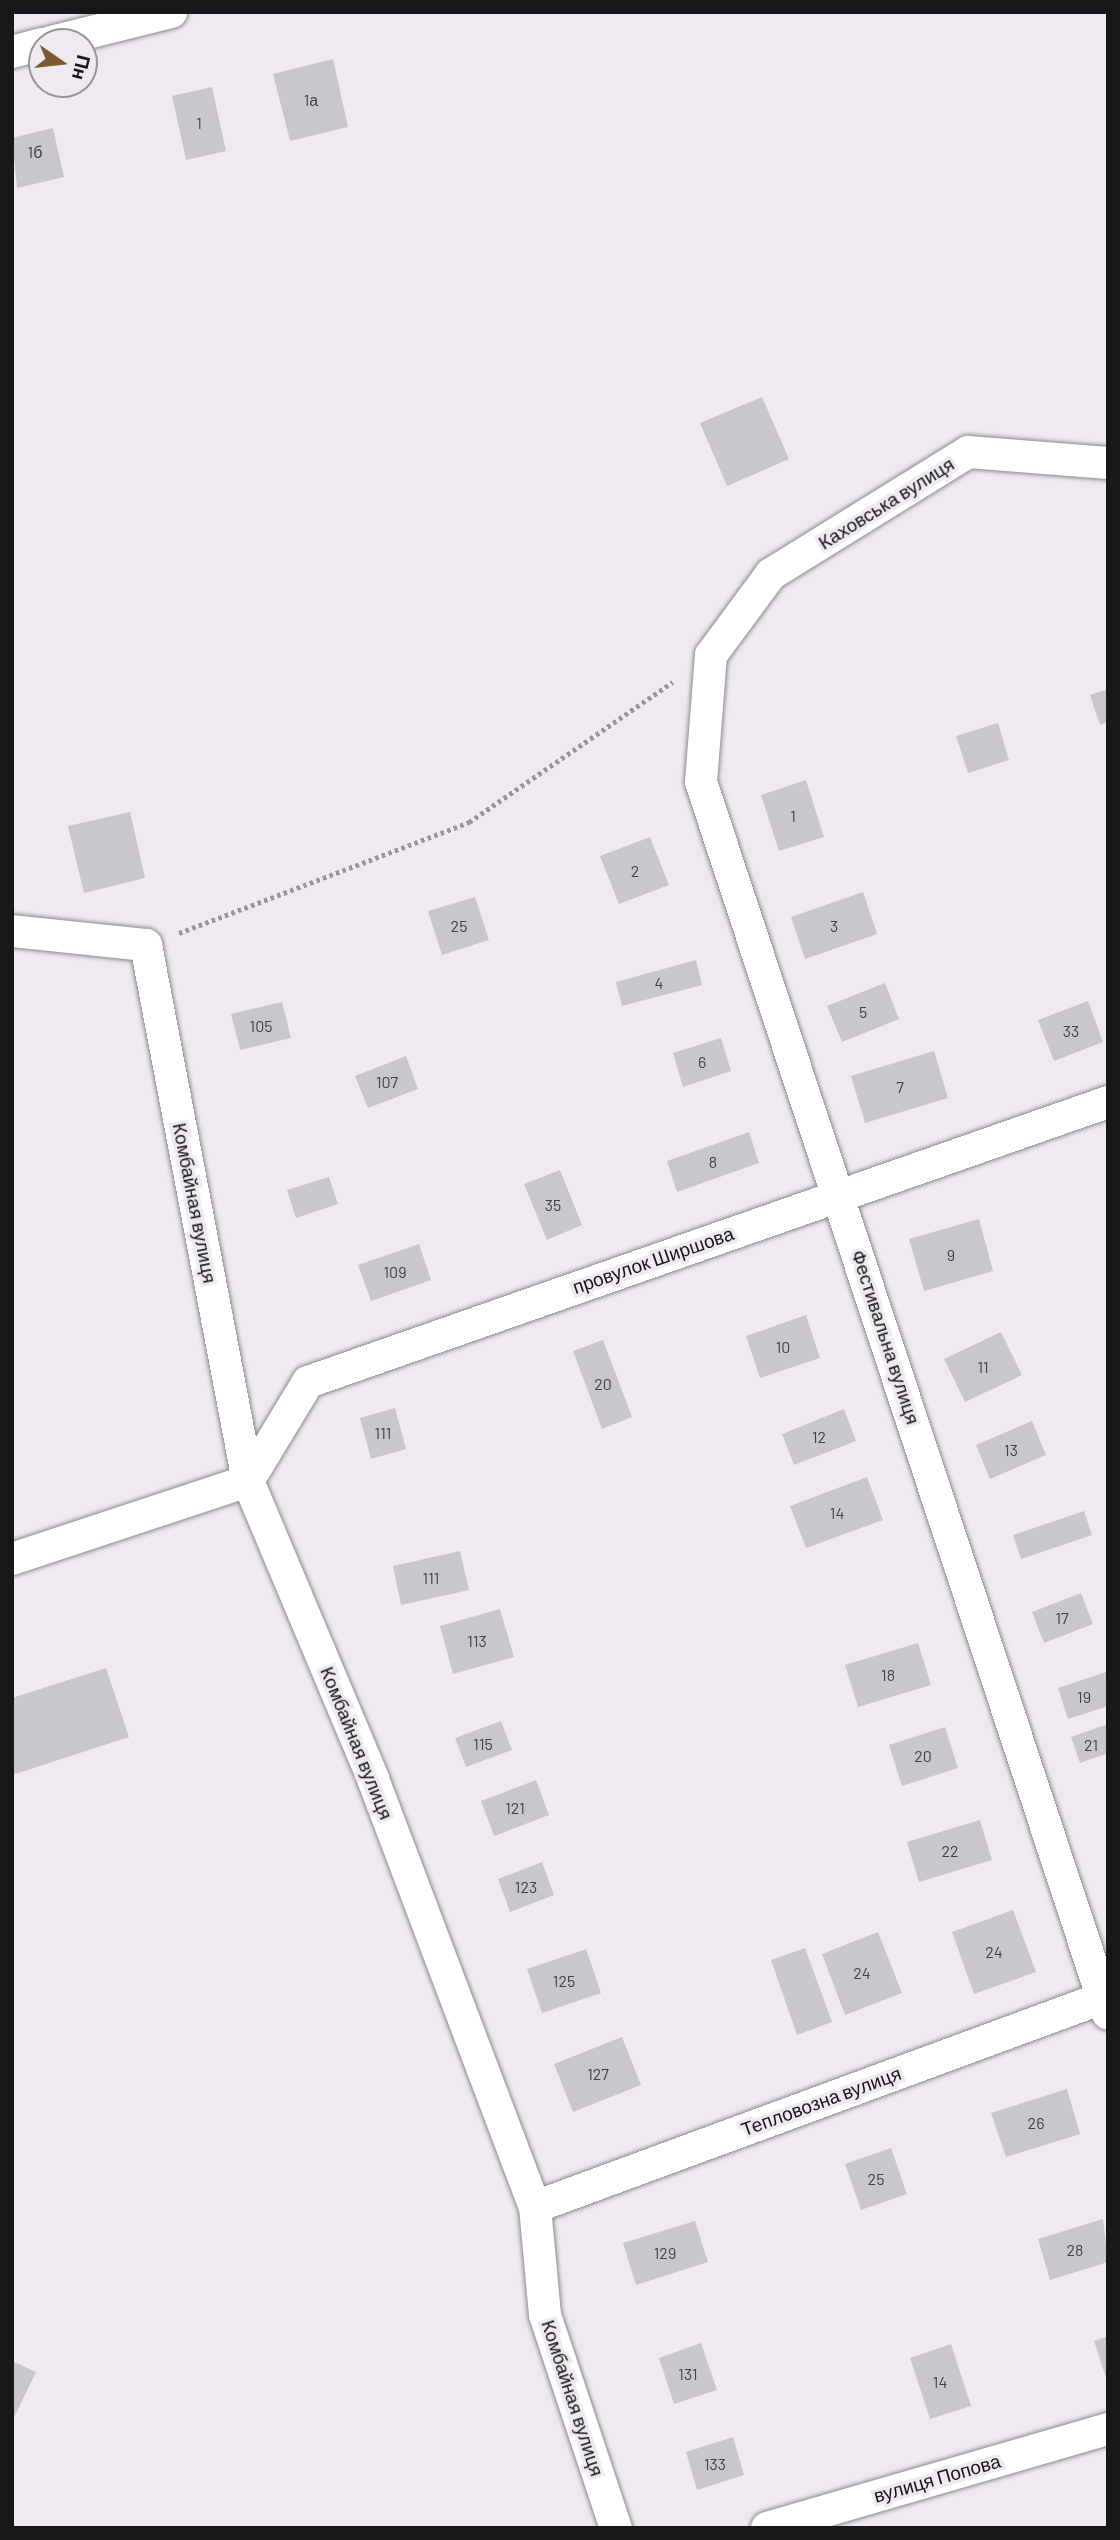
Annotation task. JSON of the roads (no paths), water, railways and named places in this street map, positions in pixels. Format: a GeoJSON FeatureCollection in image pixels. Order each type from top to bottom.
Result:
{"type":"FeatureCollection","features":[{"type":"Feature","properties":{"kind":"street"},"geometry":{"type":"LineString","coordinates":[[98,30],[171,12]]}},
{"type":"Feature","properties":{"kind":"street","name":"Каховська вулиця"},"geometry":{"type":"LineString","coordinates":[[711,655],[771,574],[968,452],[1108,463]]}},
{"type":"Feature","properties":{"kind":"street","name":"Фестивальна вулиця"},"geometry":{"type":"LineString","coordinates":[[711,655],[701,782],[1106,2002]]}},
{"type":"Feature","properties":{"kind":"street","name":"Комбайная вулиця"},"geometry":{"type":"LineString","coordinates":[[12,931],[146,945],[248,1481],[373,1779],[535,2207],[545,2315],[616,2528]]}},
{"type":"Feature","properties":{"kind":"street","name":"провулок Ширшова"},"geometry":{"type":"LineString","coordinates":[[248,1481],[308,1382],[1108,1102]]}},
{"type":"Feature","properties":{"kind":"street"},"geometry":{"type":"LineString","coordinates":[[12,1559],[248,1481]]}},
{"type":"Feature","properties":{"kind":"street","name":"Тепловозна вулиця"},"geometry":{"type":"LineString","coordinates":[[535,2207],[1106,2002]]}},
{"type":"Feature","properties":{"kind":"street","name":"вулиця Попова"},"geometry":{"type":"LineString","coordinates":[[767,2528],[1108,2429]]}}]}
